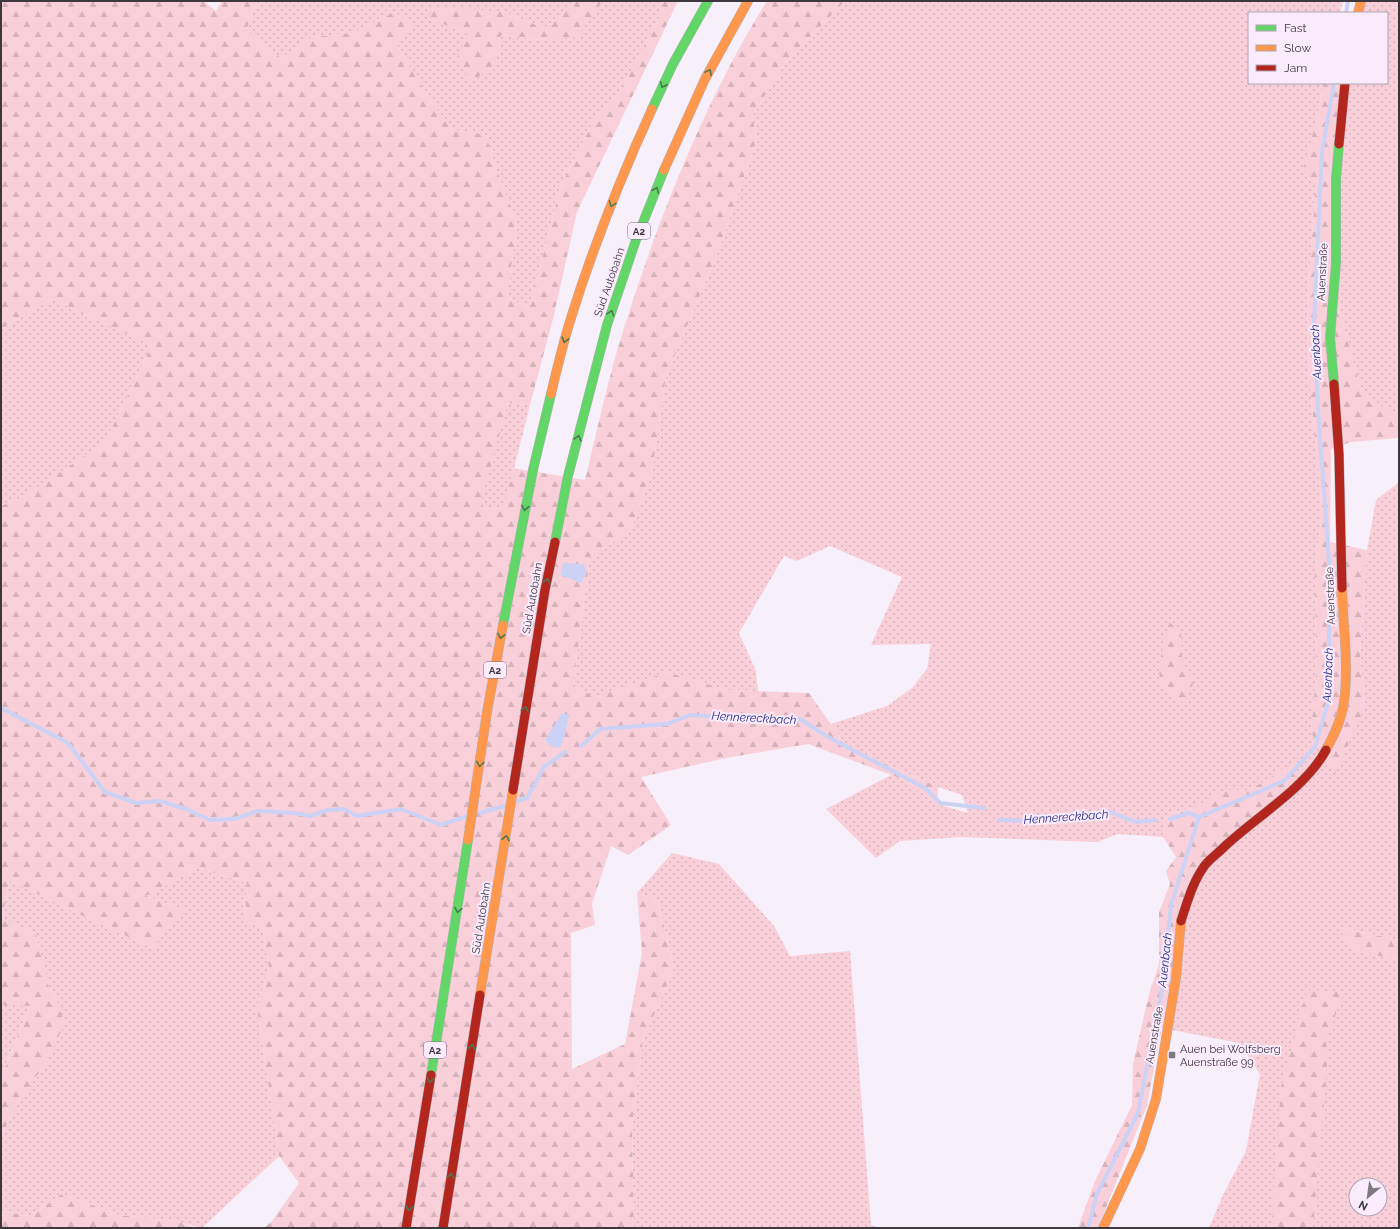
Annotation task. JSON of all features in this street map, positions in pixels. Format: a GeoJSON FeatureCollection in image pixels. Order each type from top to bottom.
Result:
{"type":"FeatureCollection","features":[{"type":"Feature","properties":{"kind":"main road","name":"A2"},"geometry":{"type":"LineString","coordinates":[[406,1228],[464,872],[487,712],[533,470],[571,318],[601,232],[634,148],[673,64],[708,1]]}},
{"type":"Feature","properties":{"kind":"main road","name":"Süd Autobahn"},"geometry":{"type":"LineString","coordinates":[[443,1228],[543,598],[568,476],[607,325],[636,240],[669,157],[705,79],[748,1]]}},
{"type":"Feature","properties":{"kind":"main road"},"geometry":{"type":"LineString","coordinates":[[1358,12],[1361,1]]}},
{"type":"Feature","properties":{"kind":"main road","name":"Auenstraße"},"geometry":{"type":"LineString","coordinates":[[1103,1228],[1140,1149],[1156,1099],[1176,978],[1180,924],[1192,888],[1203,867],[1228,843],[1293,789],[1321,759],[1336,732],[1344,702],[1345,665],[1340,544],[1340,454],[1330,337],[1336,263],[1336,179],[1345,84]]}},
{"type":"Feature","properties":{"kind":"green space"},"geometry":{"type":"Polygon","coordinates":[[[1,1],[203,1],[216,11],[222,1],[257,1],[246,31],[281,58],[312,37],[352,33],[394,12],[413,25],[396,43],[430,100],[453,130],[486,135],[495,165],[517,224],[507,298],[530,307],[560,188],[596,116],[620,92],[664,8],[660,1],[678,1],[577,212],[553,319],[530,405],[508,403],[479,509],[504,508],[513,468],[585,480],[614,361],[639,281],[687,157],[724,76],[767,1],[845,1],[786,62],[752,116],[757,139],[718,252],[666,376],[652,472],[631,530],[590,557],[573,686],[595,697],[667,672],[727,690],[809,693],[847,747],[938,787],[937,804],[905,780],[808,744],[726,758],[641,777],[671,825],[628,855],[611,846],[592,904],[595,925],[571,933],[572,1069],[625,1044],[642,953],[637,893],[658,901],[674,968],[643,1040],[632,1125],[634,1228],[264,1228],[272,1221],[299,1183],[279,1156],[257,1007],[269,969],[263,929],[245,921],[247,883],[198,868],[146,896],[187,910],[164,930],[154,949],[10,880],[2,918],[36,934],[48,985],[60,1006],[64,1025],[46,1063],[18,1102],[1,1136],[1,1078],[30,1006],[1,1005],[1,506],[25,496],[105,442],[152,345],[52,299],[1,329],[1,1]]]}},
{"type":"Feature","properties":{"kind":"green space"},"geometry":{"type":"Polygon","coordinates":[[[257,1],[574,1],[560,17],[544,28],[502,11],[430,19],[467,33],[496,63],[501,35],[541,40],[603,1],[660,1],[664,8],[620,92],[596,116],[560,188],[530,307],[507,298],[517,224],[486,136],[453,130],[430,100],[396,43],[412,25],[394,12],[352,33],[312,37],[281,58],[246,31],[257,1]]]}},
{"type":"Feature","properties":{"kind":"green space"},"geometry":{"type":"Polygon","coordinates":[[[574,1],[603,1],[577,37],[541,40],[501,35],[496,63],[471,83],[457,58],[467,33],[429,19],[431,8],[502,11],[544,28],[560,17],[574,1]]]}},
{"type":"Feature","properties":{"kind":"green space"},"geometry":{"type":"Polygon","coordinates":[[[845,1],[1343,1],[1340,12],[1248,12],[1248,84],[1323,84],[1318,114],[1316,184],[1307,305],[1310,387],[1322,510],[1315,576],[1316,676],[1311,732],[1365,707],[1360,654],[1367,550],[1376,500],[1399,482],[1399,940],[1338,927],[1355,951],[1399,960],[1399,1228],[1209,1228],[1223,1195],[1246,1151],[1260,1074],[1239,1043],[1162,1028],[1190,880],[1295,763],[1248,791],[1231,790],[1219,794],[1193,808],[1173,812],[1167,815],[1163,837],[1118,834],[1097,842],[961,837],[900,841],[876,858],[826,809],[891,775],[905,780],[937,804],[968,813],[962,795],[938,787],[847,747],[831,724],[887,706],[912,688],[927,669],[931,644],[871,645],[902,577],[830,546],[797,561],[784,556],[739,633],[756,671],[758,691],[727,690],[667,672],[595,698],[573,686],[590,557],[631,530],[652,472],[666,376],[718,252],[757,139],[752,116],[786,62],[845,1]]]}},
{"type":"Feature","properties":{"kind":"green space"},"geometry":{"type":"Polygon","coordinates":[[[1356,1],[1399,1],[1399,414],[1390,413],[1361,391],[1337,300],[1342,84],[1388,84],[1388,12],[1354,12],[1356,1]]]}},
{"type":"Feature","properties":{"kind":"green space"},"geometry":{"type":"Polygon","coordinates":[[[1323,84],[1342,84],[1337,300],[1361,391],[1390,412],[1399,414],[1399,446],[1398,438],[1351,442],[1331,449],[1330,542],[1367,550],[1360,654],[1365,707],[1335,774],[1311,732],[1316,676],[1315,576],[1322,510],[1310,387],[1307,305],[1316,184],[1303,170],[1318,114],[1323,84]]]}},
{"type":"Feature","properties":{"kind":"green space"},"geometry":{"type":"Polygon","coordinates":[[[52,299],[152,345],[105,442],[25,496],[1,506],[1,329],[52,299]]]}},
{"type":"Feature","properties":{"kind":"green space"},"geometry":{"type":"Polygon","coordinates":[[[508,403],[530,405],[504,508],[478,509],[508,403]]]}},
{"type":"Feature","properties":{"kind":"green space"},"geometry":{"type":"Polygon","coordinates":[[[1169,622],[1181,633],[1182,661],[1194,682],[1184,703],[1160,687],[1159,665],[1169,622]]]}},
{"type":"Feature","properties":{"kind":"green space"},"geometry":{"type":"Polygon","coordinates":[[[1295,762],[1297,777],[1190,880],[1147,1105],[1098,1228],[1078,1228],[1094,1183],[1132,1105],[1133,1064],[1149,994],[1159,964],[1159,912],[1170,884],[1166,871],[1176,857],[1163,837],[1167,815],[1173,812],[1193,808],[1213,796],[1225,791],[1248,791],[1295,762]]]}},
{"type":"Feature","properties":{"kind":"green space"},"geometry":{"type":"Polygon","coordinates":[[[672,853],[719,864],[774,926],[790,956],[850,951],[871,1225],[880,1228],[634,1228],[632,1125],[643,1040],[674,968],[658,901],[637,893],[672,853]]]}},
{"type":"Feature","properties":{"kind":"green space"},"geometry":{"type":"Polygon","coordinates":[[[198,868],[247,883],[245,921],[263,929],[269,969],[257,1007],[279,1156],[202,1228],[175,1221],[119,1215],[62,1194],[30,1216],[1,1211],[1,1136],[18,1102],[46,1063],[60,1006],[48,985],[36,934],[2,919],[10,880],[154,949],[164,930],[186,910],[146,896],[198,868]]]}},
{"type":"Feature","properties":{"kind":"green space"},"geometry":{"type":"Polygon","coordinates":[[[1337,927],[1399,940],[1399,960],[1355,951],[1337,927]]]}},
{"type":"Feature","properties":{"kind":"green space"},"geometry":{"type":"Polygon","coordinates":[[[1307,990],[1344,992],[1326,1040],[1327,1067],[1313,1228],[1271,1228],[1281,1087],[1307,990]]]}},
{"type":"Feature","properties":{"kind":"green space"},"geometry":{"type":"Polygon","coordinates":[[[1,1005],[30,1005],[1,1078],[1,1005]]]}},
{"type":"Feature","properties":{"kind":"green space"},"geometry":{"type":"Polygon","coordinates":[[[62,1194],[119,1215],[175,1221],[197,1228],[1,1228],[1,1211],[30,1216],[62,1194]]]}},
{"type":"Feature","properties":{"kind":"water"},"geometry":{"type":"Polygon","coordinates":[[[563,563],[583,564],[587,571],[581,583],[560,575],[563,563]]]}},
{"type":"Feature","properties":{"kind":"water"},"geometry":{"type":"Polygon","coordinates":[[[562,713],[569,715],[565,735],[560,748],[552,747],[545,740],[562,713]]]}},
{"type":"Feature","properties":{"kind":"waterway","name":"Auenbach"},"geometry":{"type":"LineString","coordinates":[[1346,12],[1348,1]]}},
{"type":"Feature","properties":{"kind":"waterway","name":"Auenbach"},"geometry":{"type":"LineString","coordinates":[[1088,1228],[1097,1194],[1138,1113],[1162,990],[1171,905],[1199,817],[1284,781],[1315,747],[1329,699],[1329,561],[1318,409],[1314,325],[1322,152],[1334,84]]}},
{"type":"Feature","properties":{"kind":"waterway","name":"Hennereckbach"},"geometry":{"type":"LineString","coordinates":[[1,708],[68,743],[105,792],[136,803],[160,801],[186,809],[210,820],[234,819],[258,811],[294,813],[310,816],[328,810],[344,809],[357,816],[401,809],[441,825],[465,817]]}},
{"type":"Feature","properties":{"kind":"waterway","name":"Hennereckbach"},"geometry":{"type":"LineString","coordinates":[[581,746],[600,729],[667,724],[690,715],[770,720],[800,719],[828,737],[925,788],[940,803],[984,808]]}},
{"type":"Feature","properties":{"kind":"waterway","name":"Hennereckbach"},"geometry":{"type":"LineString","coordinates":[[518,801],[527,798],[544,767],[565,752]]}},
{"type":"Feature","properties":{"kind":"waterway","name":"Hennereckbach"},"geometry":{"type":"LineString","coordinates":[[480,813],[504,806]]}},
{"type":"Feature","properties":{"kind":"waterway","name":"Hennereckbach"},"geometry":{"type":"LineString","coordinates":[[999,820],[1030,821],[1110,812],[1136,822],[1156,820]]}},
{"type":"Feature","properties":{"kind":"waterway","name":"Hennereckbach"},"geometry":{"type":"LineString","coordinates":[[1170,819],[1188,813],[1199,817]]}},
{"type":"Feature","properties":{"kind":"traffic: fast"},"geometry":{"type":"LineString","coordinates":[[652,109],[673,64],[708,1]]}},
{"type":"Feature","properties":{"kind":"traffic: fast"},"geometry":{"type":"LineString","coordinates":[[1334,384],[1330,337],[1336,263],[1336,179],[1339,144]]}},
{"type":"Feature","properties":{"kind":"traffic: fast"},"geometry":{"type":"LineString","coordinates":[[555,542],[568,476],[607,325],[636,240],[664,170]]}},
{"type":"Feature","properties":{"kind":"traffic: fast"},"geometry":{"type":"LineString","coordinates":[[503,625],[533,470],[551,394]]}},
{"type":"Feature","properties":{"kind":"traffic: fast"},"geometry":{"type":"LineString","coordinates":[[431,1075],[468,840]]}},
{"type":"Feature","properties":{"kind":"traffic: slow"},"geometry":{"type":"LineString","coordinates":[[664,170],[705,79],[748,1]]}},
{"type":"Feature","properties":{"kind":"traffic: slow"},"geometry":{"type":"LineString","coordinates":[[1358,12],[1361,1]]}},
{"type":"Feature","properties":{"kind":"traffic: slow"},"geometry":{"type":"LineString","coordinates":[[551,394],[568,327],[598,239],[629,160],[652,109]]}},
{"type":"Feature","properties":{"kind":"traffic: slow"},"geometry":{"type":"LineString","coordinates":[[1326,750],[1340,721],[1344,702],[1346,659],[1342,588]]}},
{"type":"Feature","properties":{"kind":"traffic: slow"},"geometry":{"type":"LineString","coordinates":[[468,840],[487,712],[503,625]]}},
{"type":"Feature","properties":{"kind":"traffic: slow"},"geometry":{"type":"LineString","coordinates":[[480,995],[513,790]]}},
{"type":"Feature","properties":{"kind":"traffic: slow"},"geometry":{"type":"LineString","coordinates":[[1103,1228],[1140,1149],[1156,1099],[1176,978],[1181,921]]}},
{"type":"Feature","properties":{"kind":"traffic: jam"},"geometry":{"type":"LineString","coordinates":[[1339,144],[1345,84]]}},
{"type":"Feature","properties":{"kind":"traffic: jam"},"geometry":{"type":"LineString","coordinates":[[1334,384],[1339,455],[1342,588]]}},
{"type":"Feature","properties":{"kind":"traffic: jam"},"geometry":{"type":"LineString","coordinates":[[513,790],[545,590],[555,542]]}},
{"type":"Feature","properties":{"kind":"traffic: jam"},"geometry":{"type":"LineString","coordinates":[[1181,921],[1193,887],[1205,865],[1235,837],[1305,778],[1326,750]]}},
{"type":"Feature","properties":{"kind":"traffic: jam"},"geometry":{"type":"LineString","coordinates":[[443,1228],[480,995]]}},
{"type":"Feature","properties":{"kind":"traffic: jam"},"geometry":{"type":"LineString","coordinates":[[406,1228],[431,1075]]}},
{"type":"Feature","properties":{"kind":"place","name":"Auen bei Wolfsberg Auenstraße 99"},"geometry":{"type":"Point","coordinates":[1172,1055]}}]}
